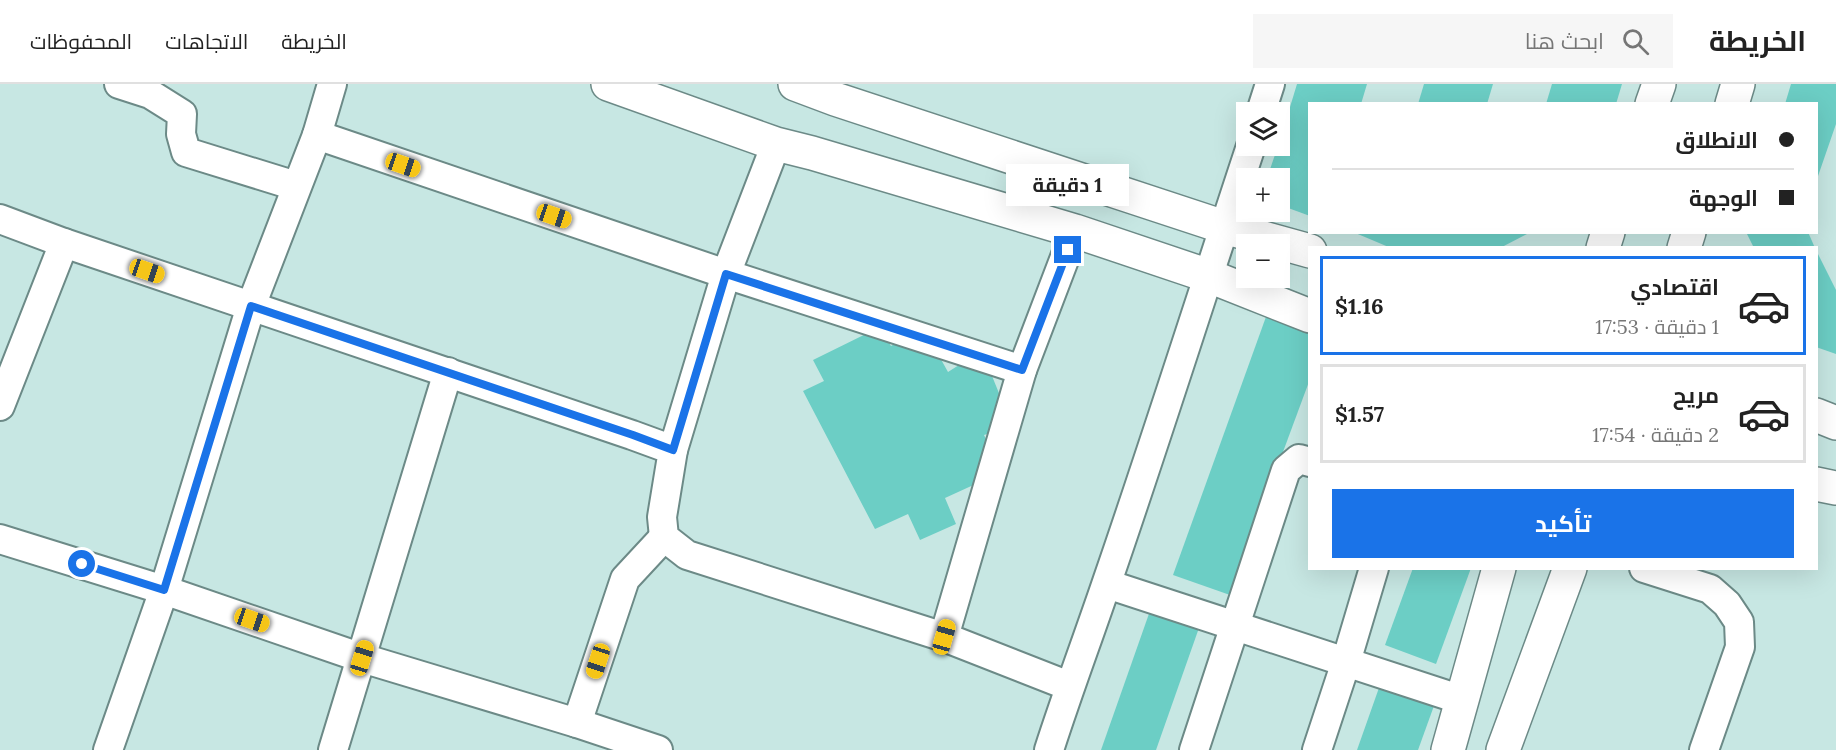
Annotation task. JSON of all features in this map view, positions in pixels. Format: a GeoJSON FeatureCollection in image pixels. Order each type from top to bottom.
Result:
{"type":"FeatureCollection","features":[{"type":"Feature","properties":{"kind":"street"},"geometry":{"type":"LineString","coordinates":[[119,84],[150,94],[182,114],[181,134],[186,152],[296,186]]}},
{"type":"Feature","properties":{"kind":"street"},"geometry":{"type":"LineString","coordinates":[[108,750],[164,590],[251,306],[317,135],[332,84]]}},
{"type":"Feature","properties":{"kind":"street"},"geometry":{"type":"LineString","coordinates":[[608,84],[776,144],[824,156],[1075,231],[1209,276],[1308,315]]}},
{"type":"Feature","properties":{"kind":"street"},"geometry":{"type":"LineString","coordinates":[[795,84],[1224,227],[1308,249]]}},
{"type":"Feature","properties":{"kind":"street"},"geometry":{"type":"LineString","coordinates":[[1264,102],[1270,84]]}},
{"type":"Feature","properties":{"kind":"street"},"geometry":{"type":"LineString","coordinates":[[1653,102],[1659,84]]}},
{"type":"Feature","properties":{"kind":"street"},"geometry":{"type":"LineString","coordinates":[[1733,102],[1738,84]]}},
{"type":"Feature","properties":{"kind":"street"},"geometry":{"type":"LineString","coordinates":[[317,135],[726,274],[1022,370]]}},
{"type":"Feature","properties":{"kind":"street"},"geometry":{"type":"LineString","coordinates":[[776,144],[726,274],[673,450],[662,517],[664,537],[687,555],[944,637],[1069,686]]}},
{"type":"Feature","properties":{"kind":"street"},"geometry":{"type":"LineString","coordinates":[[1049,750],[1069,686],[1107,584],[1248,156]]}},
{"type":"Feature","properties":{"kind":"street"},"geometry":{"type":"LineString","coordinates":[[0,219],[64,243],[673,450]]}},
{"type":"Feature","properties":{"kind":"street"},"geometry":{"type":"LineString","coordinates":[[944,637],[1022,370],[1075,231]]}},
{"type":"Feature","properties":{"kind":"street"},"geometry":{"type":"LineString","coordinates":[[0,406],[64,243]]}},
{"type":"Feature","properties":{"kind":"street"},"geometry":{"type":"LineString","coordinates":[[333,750],[448,372]]}},
{"type":"Feature","properties":{"kind":"street"},"geometry":{"type":"LineString","coordinates":[[1818,416],[1836,423]]}},
{"type":"Feature","properties":{"kind":"street"},"geometry":{"type":"LineString","coordinates":[[1194,750],[1286,470],[1299,459],[1308,461]]}},
{"type":"Feature","properties":{"kind":"street"},"geometry":{"type":"LineString","coordinates":[[1818,484],[1836,488]]}},
{"type":"Feature","properties":{"kind":"street"},"geometry":{"type":"LineString","coordinates":[[577,723],[625,579],[664,537]]}},
{"type":"Feature","properties":{"kind":"street"},"geometry":{"type":"LineString","coordinates":[[0,539],[164,590],[362,658],[658,750]]}},
{"type":"Feature","properties":{"kind":"street"},"geometry":{"type":"LineString","coordinates":[[1317,750],[1373,570]]}},
{"type":"Feature","properties":{"kind":"street"},"geometry":{"type":"LineString","coordinates":[[1448,750],[1498,570]]}},
{"type":"Feature","properties":{"kind":"street"},"geometry":{"type":"LineString","coordinates":[[1503,750],[1569,570]]}},
{"type":"Feature","properties":{"kind":"street"},"geometry":{"type":"LineString","coordinates":[[1650,570],[1710,589],[1727,604],[1739,622],[1740,646],[1704,750]]}},
{"type":"Feature","properties":{"kind":"street"},"geometry":{"type":"LineString","coordinates":[[1107,584],[1462,700]]}},
{"type":"Feature","properties":{"kind":"building"},"geometry":{"type":"Polygon","coordinates":[[[1297,84],[1367,84],[1362,102],[1308,102],[1308,215],[1290,209],[1290,168],[1270,168],[1275,156],[1290,156],[1290,107],[1297,84]]]}},
{"type":"Feature","properties":{"kind":"building"},"geometry":{"type":"Polygon","coordinates":[[[1424,84],[1493,84],[1488,102],[1419,102],[1424,84]]]}},
{"type":"Feature","properties":{"kind":"building"},"geometry":{"type":"Polygon","coordinates":[[[1552,84],[1622,84],[1617,102],[1547,102],[1552,84]]]}},
{"type":"Feature","properties":{"kind":"building"},"geometry":{"type":"Polygon","coordinates":[[[1791,84],[1836,84],[1836,124],[1818,176],[1818,102],[1786,102],[1791,84]]]}},
{"type":"Feature","properties":{"kind":"building"},"geometry":{"type":"Polygon","coordinates":[[[1358,234],[1527,234],[1504,246],[1386,246],[1358,234]]]}},
{"type":"Feature","properties":{"kind":"building"},"geometry":{"type":"Polygon","coordinates":[[[1747,234],[1809,234],[1814,246],[1753,246],[1747,234]]]}},
{"type":"Feature","properties":{"kind":"building"},"geometry":{"type":"Polygon","coordinates":[[[1818,254],[1836,290],[1836,354],[1818,348],[1818,254]]]}},
{"type":"Feature","properties":{"kind":"building"},"geometry":{"type":"Polygon","coordinates":[[[1267,314],[1308,328],[1308,384],[1230,595],[1173,575],[1267,314]]]}},
{"type":"Feature","properties":{"kind":"building"},"geometry":{"type":"Polygon","coordinates":[[[880,327],[891,346],[905,338],[938,354],[948,372],[959,365],[992,376],[1003,403],[1000,430],[984,435],[992,451],[980,482],[945,498],[956,524],[920,540],[908,514],[875,529],[803,391],[824,381],[813,360],[880,327]]]}},
{"type":"Feature","properties":{"kind":"building"},"geometry":{"type":"Polygon","coordinates":[[[1412,570],[1470,570],[1436,664],[1385,645],[1412,570]]]}},
{"type":"Feature","properties":{"kind":"building"},"geometry":{"type":"Polygon","coordinates":[[[1151,608],[1200,625],[1156,750],[1101,750],[1151,608]]]}},
{"type":"Feature","properties":{"kind":"building"},"geometry":{"type":"Polygon","coordinates":[[[1380,685],[1435,703],[1418,750],[1357,750],[1380,685]]]}},
{"type":"Feature","properties":{"kind":"route"},"geometry":{"type":"LineString","coordinates":[[82,564],[164,590],[251,306],[673,450],[726,274],[1022,370],[1068,250]]}}]}
